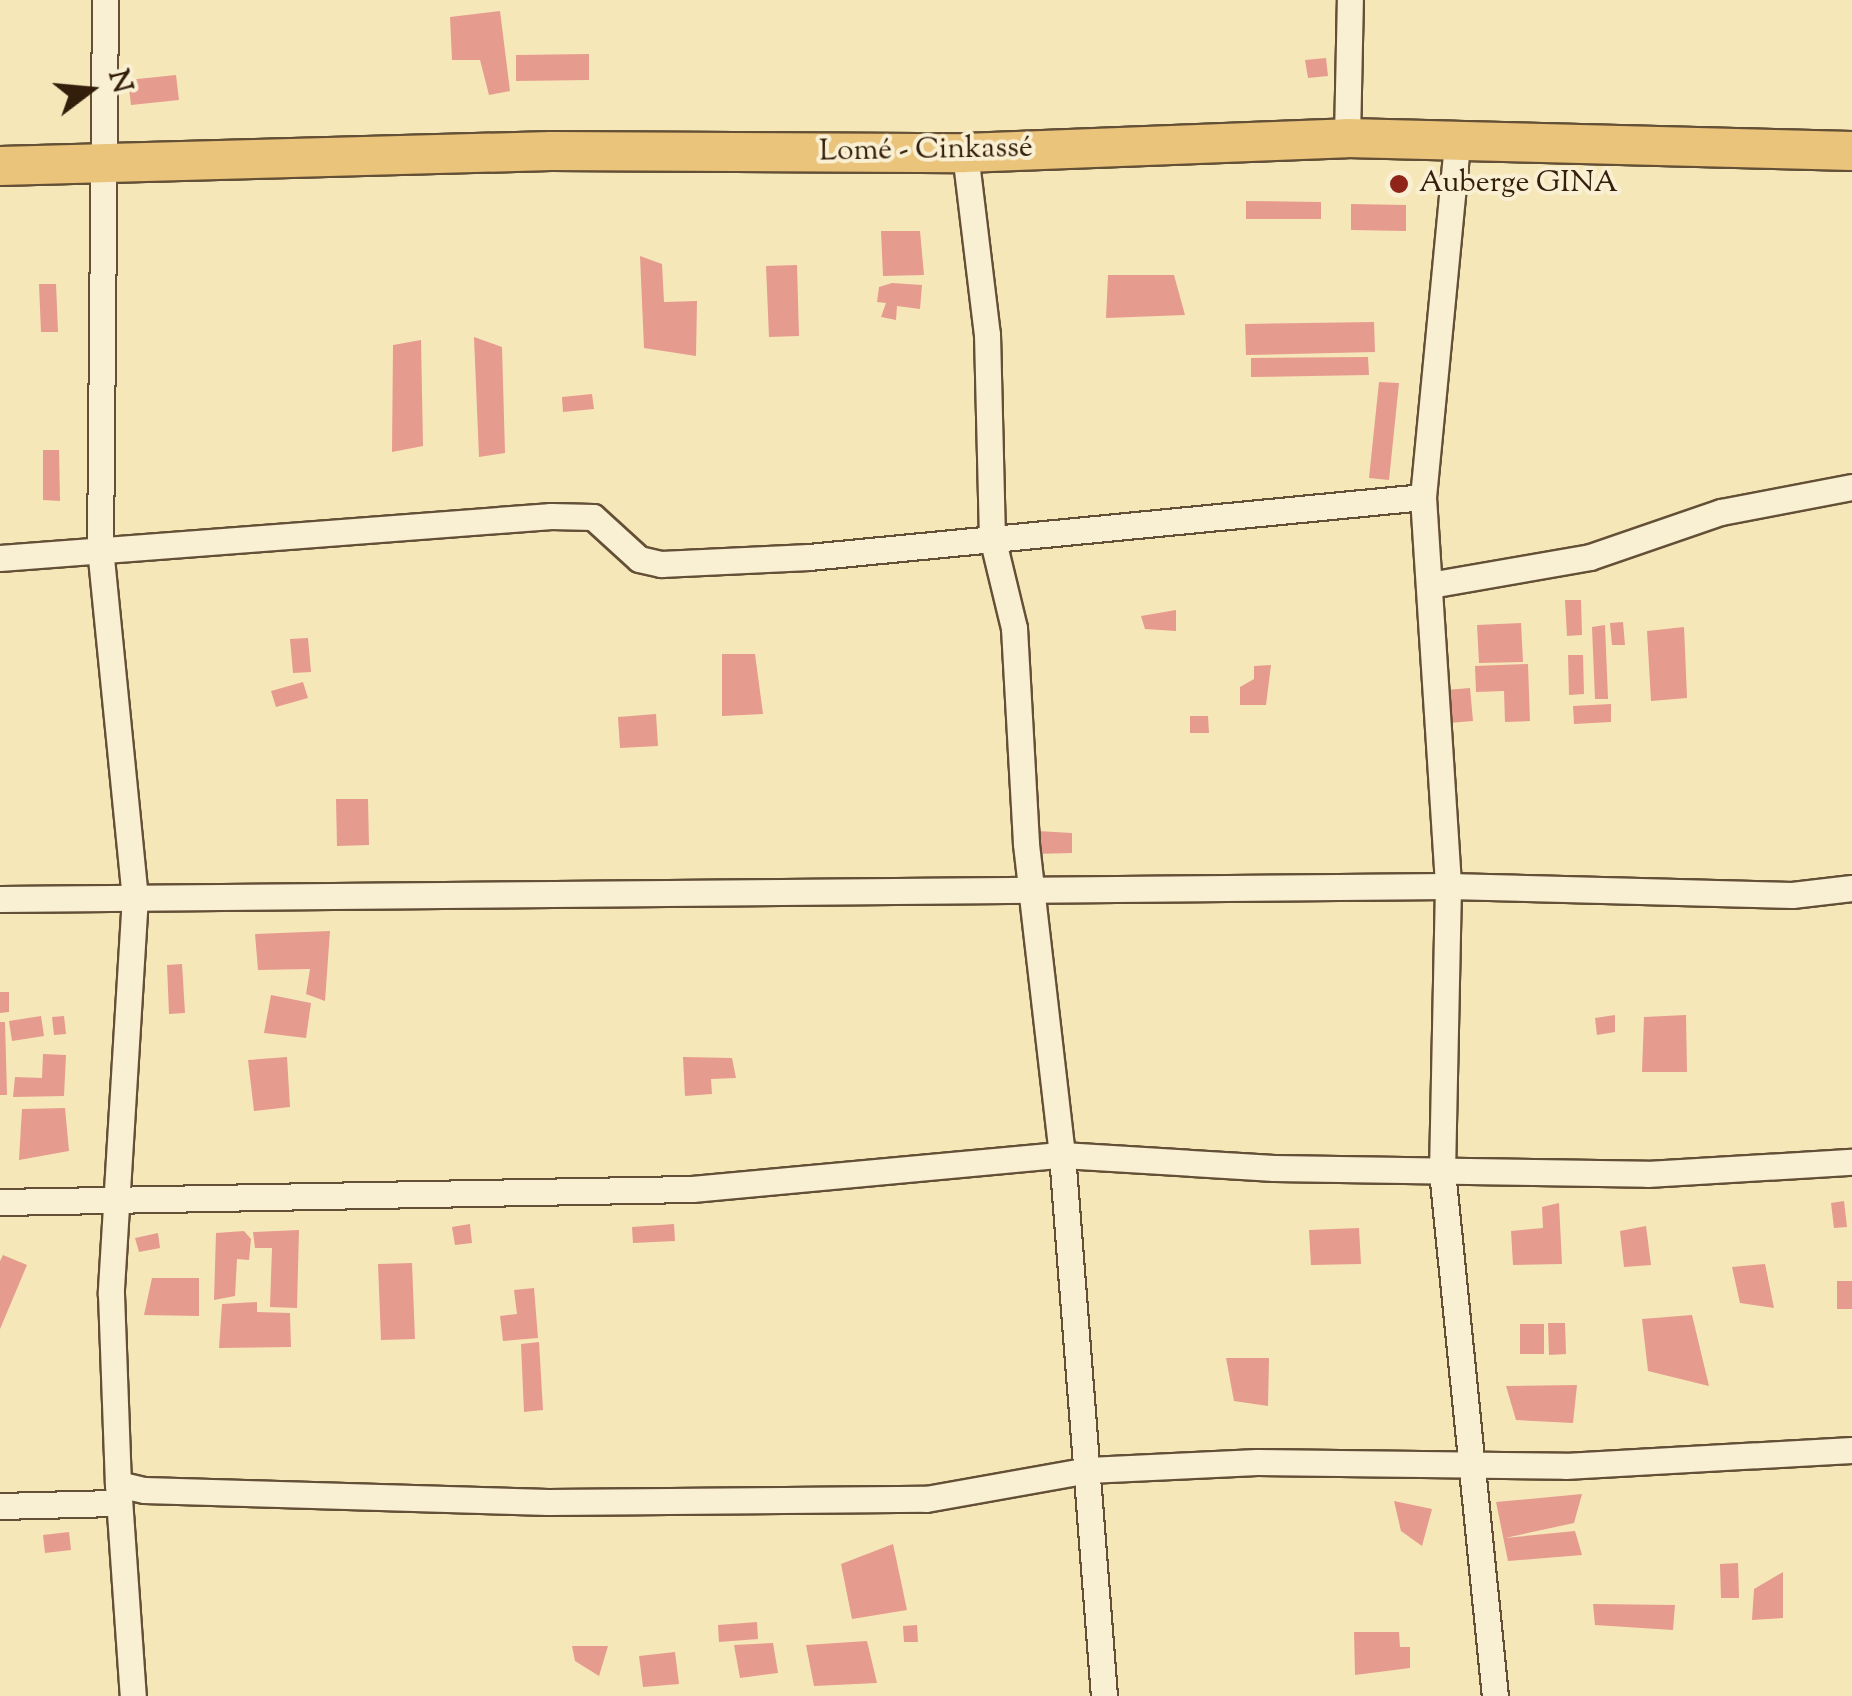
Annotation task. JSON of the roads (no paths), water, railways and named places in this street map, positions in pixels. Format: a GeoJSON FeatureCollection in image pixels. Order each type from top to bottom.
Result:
{"type":"FeatureCollection","features":[{"type":"Feature","properties":{"kind":"highway","name":"Lomé - Cinkassé"},"geometry":{"type":"LineString","coordinates":[[0,166],[105,158],[965,152],[1347,138],[1457,144],[1852,151]]}},
{"type":"Feature","properties":{"kind":"street"},"geometry":{"type":"LineString","coordinates":[[105,0],[100,548],[134,896],[111,1334],[117,1493],[133,1696]]}},
{"type":"Feature","properties":{"kind":"street"},"geometry":{"type":"LineString","coordinates":[[1347,138],[1350,0]]}},
{"type":"Feature","properties":{"kind":"street"},"geometry":{"type":"LineString","coordinates":[[1457,144],[1422,497],[1448,886],[1442,1172],[1467,1466],[1496,1696]]}},
{"type":"Feature","properties":{"kind":"street"},"geometry":{"type":"LineString","coordinates":[[965,152],[987,334],[992,537],[1014,628],[1033,889],[1062,1155],[1088,1470],[1088,1545],[1104,1696]]}},
{"type":"Feature","properties":{"kind":"street"},"geometry":{"type":"LineString","coordinates":[[1430,586],[1590,557],[1722,512],[1852,487]]}},
{"type":"Feature","properties":{"kind":"street"},"geometry":{"type":"LineString","coordinates":[[0,558],[551,516],[593,517],[640,559],[661,564],[1422,497]]}},
{"type":"Feature","properties":{"kind":"street"},"geometry":{"type":"LineString","coordinates":[[0,899],[1448,886],[1792,895],[1852,888]]}},
{"type":"Feature","properties":{"kind":"street"},"geometry":{"type":"LineString","coordinates":[[0,1202],[692,1189],[1062,1155],[1442,1172],[1647,1174],[1852,1162]]}},
{"type":"Feature","properties":{"kind":"street"},"geometry":{"type":"LineString","coordinates":[[0,1506],[144,1490],[662,1504],[926,1499],[1088,1470],[1257,1462],[1467,1466],[1852,1450]]}},
{"type":"Feature","properties":{"kind":"place","name":"Auberge GINA"},"geometry":{"type":"Point","coordinates":[1399,184]}}]}
